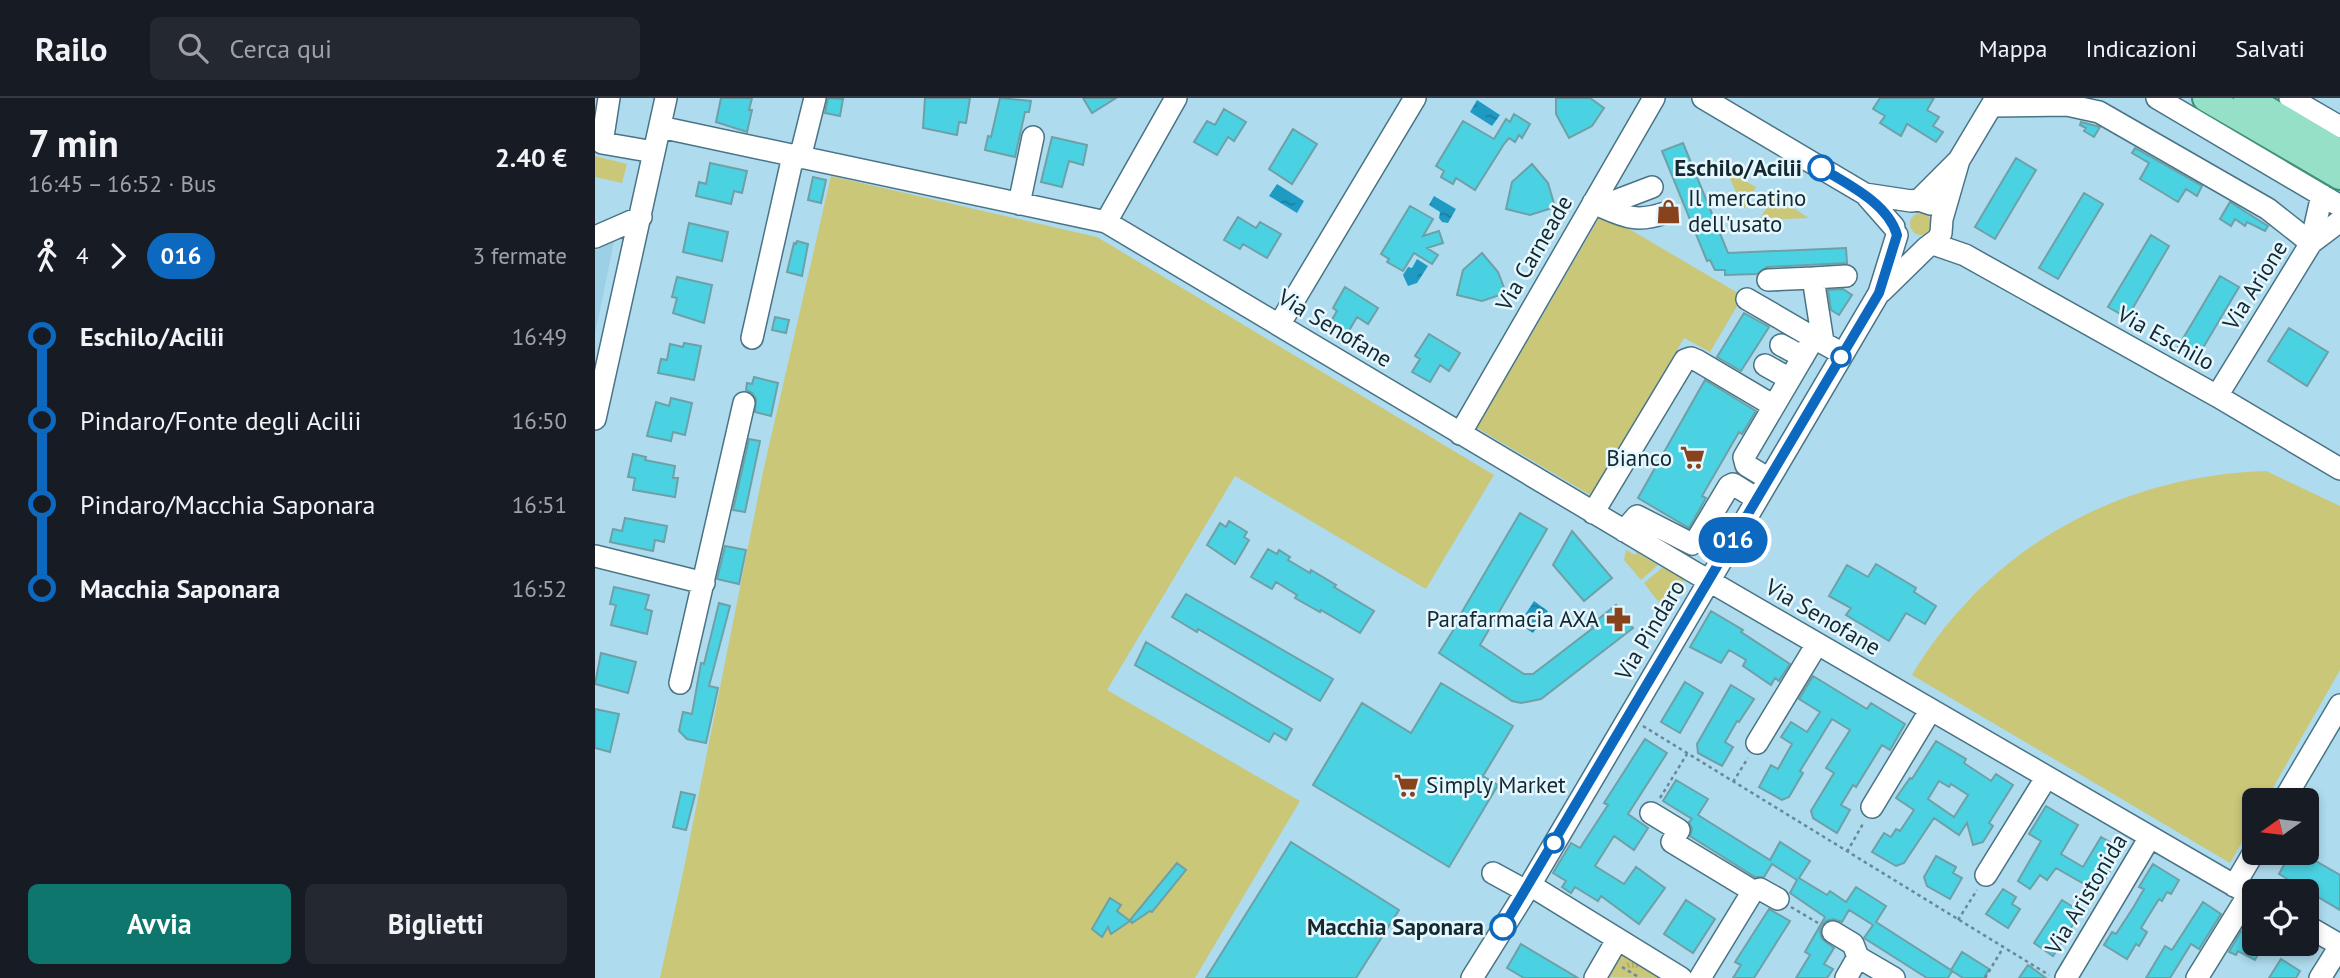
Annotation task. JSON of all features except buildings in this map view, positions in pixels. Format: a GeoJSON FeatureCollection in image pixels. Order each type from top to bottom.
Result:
{"type":"FeatureCollection","features":[{"type":"Feature","properties":{"kind":"main road"},"geometry":{"type":"LineString","coordinates":[[2206,98],[2334,192]]}},
{"type":"Feature","properties":{"kind":"main road"},"geometry":{"type":"LineString","coordinates":[[2247,98],[2340,152]]}},
{"type":"Feature","properties":{"kind":"street"},"geometry":{"type":"LineString","coordinates":[[609,98],[602,142],[654,152]]}},
{"type":"Feature","properties":{"kind":"street"},"geometry":{"type":"LineString","coordinates":[[595,419],[666,98]]}},
{"type":"Feature","properties":{"kind":"street"},"geometry":{"type":"LineString","coordinates":[[752,338],[796,157],[815,98]]}},
{"type":"Feature","properties":{"kind":"street"},"geometry":{"type":"LineString","coordinates":[[1105,222],[1176,98]]}},
{"type":"Feature","properties":{"kind":"street"},"geometry":{"type":"LineString","coordinates":[[1279,325],[1415,98]]}},
{"type":"Feature","properties":{"kind":"street","name":"Via Carneade"},"geometry":{"type":"LineString","coordinates":[[1460,434],[1597,204],[1654,98]]}},
{"type":"Feature","properties":{"kind":"street"},"geometry":{"type":"LineString","coordinates":[[1703,98],[1865,194],[1907,246],[1920,249],[1936,234]]}},
{"type":"Feature","properties":{"kind":"street"},"geometry":{"type":"LineString","coordinates":[[2157,98],[2334,192]]}},
{"type":"Feature","properties":{"kind":"street"},"geometry":{"type":"LineString","coordinates":[[2290,98],[2340,127]]}},
{"type":"Feature","properties":{"kind":"street"},"geometry":{"type":"LineString","coordinates":[[1879,293],[1936,234],[1959,160],[1994,102],[2067,105],[2099,112],[2268,209],[2311,243],[2340,221]]}},
{"type":"Feature","properties":{"kind":"street","name":"Via Senofane"},"geometry":{"type":"LineString","coordinates":[[660,127],[1105,222],[1930,711],[2242,890]]}},
{"type":"Feature","properties":{"kind":"street"},"geometry":{"type":"LineString","coordinates":[[1019,204],[1033,137]]}},
{"type":"Feature","properties":{"kind":"street"},"geometry":{"type":"LineString","coordinates":[[1879,293],[1896,231],[1898,211],[1915,200],[1959,160]]}},
{"type":"Feature","properties":{"kind":"street"},"geometry":{"type":"LineString","coordinates":[[1597,204],[1652,187]]}},
{"type":"Feature","properties":{"kind":"street","name":"Via Arione"},"geometry":{"type":"LineString","coordinates":[[2217,396],[2311,243],[2334,192]]}},
{"type":"Feature","properties":{"kind":"street"},"geometry":{"type":"LineString","coordinates":[[1865,194],[1933,205],[1936,234]]}},
{"type":"Feature","properties":{"kind":"street"},"geometry":{"type":"LineString","coordinates":[[1597,204],[1629,218],[1645,220],[1665,214]]}},
{"type":"Feature","properties":{"kind":"street"},"geometry":{"type":"LineString","coordinates":[[595,237],[641,216]]}},
{"type":"Feature","properties":{"kind":"street","name":"Via Eschilo"},"geometry":{"type":"LineString","coordinates":[[1936,234],[1965,255],[2217,396],[2340,469]]}},
{"type":"Feature","properties":{"kind":"street"},"geometry":{"type":"LineString","coordinates":[[1768,280],[1846,276]]}},
{"type":"Feature","properties":{"kind":"street"},"geometry":{"type":"LineString","coordinates":[[1769,479],[1746,466],[1744,457],[1803,357],[1818,340],[1813,278]]}},
{"type":"Feature","properties":{"kind":"street","name":"Via Pindaro"},"geometry":{"type":"LineString","coordinates":[[1472,978],[1528,888],[1879,293]]}},
{"type":"Feature","properties":{"kind":"street"},"geometry":{"type":"LineString","coordinates":[[1747,299],[1843,354]]}},
{"type":"Feature","properties":{"kind":"street"},"geometry":{"type":"LineString","coordinates":[[1781,345],[1803,357]]}},
{"type":"Feature","properties":{"kind":"street"},"geometry":{"type":"LineString","coordinates":[[1593,513],[1685,360],[1691,358],[1699,361],[1775,406]]}},
{"type":"Feature","properties":{"kind":"street"},"geometry":{"type":"LineString","coordinates":[[1765,365],[1790,379]]}},
{"type":"Feature","properties":{"kind":"street"},"geometry":{"type":"LineString","coordinates":[[680,683],[744,404]]}},
{"type":"Feature","properties":{"kind":"street"},"geometry":{"type":"LineString","coordinates":[[1624,531],[1637,516],[1692,544],[1729,486],[1733,484],[1757,499]]}},
{"type":"Feature","properties":{"kind":"street"},"geometry":{"type":"LineString","coordinates":[[595,556],[704,583]]}},
{"type":"Feature","properties":{"kind":"street"},"geometry":{"type":"LineString","coordinates":[[1757,743],[1817,644]]}},
{"type":"Feature","properties":{"kind":"street"},"geometry":{"type":"LineString","coordinates":[[2291,788],[2340,705]]}},
{"type":"Feature","properties":{"kind":"street"},"geometry":{"type":"LineString","coordinates":[[1873,807],[1930,711]]}},
{"type":"Feature","properties":{"kind":"street"},"geometry":{"type":"LineString","coordinates":[[1986,875],[2046,778]]}},
{"type":"Feature","properties":{"kind":"street"},"geometry":{"type":"LineString","coordinates":[[1651,813],[1679,830],[1672,842],[1753,891]]}},
{"type":"Feature","properties":{"kind":"street","name":"Via Aristonida"},"geometry":{"type":"LineString","coordinates":[[2067,978],[2150,837]]}},
{"type":"Feature","properties":{"kind":"street"},"geometry":{"type":"LineString","coordinates":[[1493,873],[1528,888],[1612,949],[1682,978]]}},
{"type":"Feature","properties":{"kind":"street"},"geometry":{"type":"LineString","coordinates":[[1700,978],[1753,891],[1760,889],[1778,899]]}},
{"type":"Feature","properties":{"kind":"street"},"geometry":{"type":"LineString","coordinates":[[2197,978],[2242,899]]}},
{"type":"Feature","properties":{"kind":"street"},"geometry":{"type":"LineString","coordinates":[[1833,932],[1853,944],[1858,957],[1894,978]]}},
{"type":"Feature","properties":{"kind":"street"},"geometry":{"type":"LineString","coordinates":[[2319,933],[2340,946],[2320,978]]}},
{"type":"Feature","properties":{"kind":"street"},"geometry":{"type":"LineString","coordinates":[[1595,978],[1612,949]]}},
{"type":"Feature","properties":{"kind":"street"},"geometry":{"type":"LineString","coordinates":[[1846,978],[1858,957]]}},
{"type":"Feature","properties":{"kind":"path"},"geometry":{"type":"LineString","coordinates":[[1629,718],[2055,978]]}},
{"type":"Feature","properties":{"kind":"path"},"geometry":{"type":"LineString","coordinates":[[1733,782],[1757,743]]}},
{"type":"Feature","properties":{"kind":"path"},"geometry":{"type":"LineString","coordinates":[[1651,813],[1688,754]]}},
{"type":"Feature","properties":{"kind":"path"},"geometry":{"type":"LineString","coordinates":[[1847,852],[1873,807]]}},
{"type":"Feature","properties":{"kind":"path"},"geometry":{"type":"LineString","coordinates":[[1958,921],[1986,875]]}},
{"type":"Feature","properties":{"kind":"path"},"geometry":{"type":"LineString","coordinates":[[1778,899],[1833,932]]}},
{"type":"Feature","properties":{"kind":"path"},"geometry":{"type":"LineString","coordinates":[[1985,978],[2003,948]]}},
{"type":"Feature","properties":{"kind":"path"},"geometry":{"type":"LineString","coordinates":[[1612,949],[1640,978]]}},
{"type":"Feature","properties":{"kind":"shaded area"},"geometry":{"type":"Polygon","coordinates":[[[614,242],[595,334],[595,250],[614,242]]]}},
{"type":"Feature","properties":{"kind":"green space"},"geometry":{"type":"Polygon","coordinates":[[[595,156],[627,164],[622,183],[595,177],[595,156]]]}},
{"type":"Feature","properties":{"kind":"green space"},"geometry":{"type":"Polygon","coordinates":[[[1726,170],[1756,187],[1744,209],[1726,170]]]}},
{"type":"Feature","properties":{"kind":"green space"},"geometry":{"type":"Polygon","coordinates":[[[831,176],[1097,237],[1494,475],[1426,589],[1235,476],[1107,690],[1300,801],[1195,978],[660,978],[763,472],[831,176]]]}},
{"type":"Feature","properties":{"kind":"green space"},"geometry":{"type":"Polygon","coordinates":[[[1774,196],[1809,218],[1759,220],[1774,196]]]}},
{"type":"Feature","properties":{"kind":"green space"},"geometry":{"type":"Polygon","coordinates":[[[1602,213],[1743,296],[1710,352],[1684,338],[1592,496],[1477,428],[1602,213]]]}},
{"type":"Feature","properties":{"kind":"green space"},"geometry":{"type":"Polygon","coordinates":[[[1921,213],[1929,216],[1932,224],[1929,232],[1921,235],[1913,232],[1910,224],[1913,216],[1921,213]]]}},
{"type":"Feature","properties":{"kind":"green space"},"geometry":{"type":"Polygon","coordinates":[[[2266,471],[2340,506],[2340,670],[2273,788],[2242,788],[2242,842],[2230,863],[1912,675],[1943,630],[1979,590],[2019,556],[2062,527],[2109,504],[2159,487],[2211,476],[2266,471]]]}},
{"type":"Feature","properties":{"kind":"green space"},"geometry":{"type":"Polygon","coordinates":[[[1626,550],[1635,555],[1636,552],[1658,565],[1641,580],[1624,560],[1626,550]]]}},
{"type":"Feature","properties":{"kind":"green space"},"geometry":{"type":"Polygon","coordinates":[[[1663,567],[1684,580],[1667,613],[1644,583],[1663,567]]]}},
{"type":"Feature","properties":{"kind":"green space"},"geometry":{"type":"Polygon","coordinates":[[[1622,951],[1667,978],[1607,977],[1622,951]]]}},
{"type":"Feature","properties":{"kind":"water"},"geometry":{"type":"Polygon","coordinates":[[[1477,100],[1500,115],[1492,126],[1470,112],[1477,100]]]}},
{"type":"Feature","properties":{"kind":"water"},"geometry":{"type":"Polygon","coordinates":[[[1277,184],[1304,201],[1297,213],[1269,196],[1277,184]]]}},
{"type":"Feature","properties":{"kind":"water"},"geometry":{"type":"Polygon","coordinates":[[[1434,196],[1456,209],[1448,223],[1442,222],[1439,218],[1440,212],[1429,205],[1434,196]]]}},
{"type":"Feature","properties":{"kind":"water"},"geometry":{"type":"Polygon","coordinates":[[[1417,259],[1428,266],[1417,283],[1408,286],[1403,275],[1408,267],[1412,268],[1417,259]]]}},
{"type":"Feature","properties":{"kind":"water"},"geometry":{"type":"Polygon","coordinates":[[[1534,601],[1548,611],[1533,633],[1519,624],[1534,601]]]}},
{"type":"Feature","properties":{"kind":"bus line","name":"016"},"geometry":{"type":"LineString","coordinates":[[1503,927],[1879,293],[1897,235],[1894,227],[1865,194],[1821,168]]}},
{"type":"Feature","properties":{"kind":"place","name":"Eschilo/Acilii"},"geometry":{"type":"Point","coordinates":[1821,168]}},
{"type":"Feature","properties":{"kind":"place","name":"Il mercatino dell'usato"},"geometry":{"type":"Point","coordinates":[1668,211]}},
{"type":"Feature","properties":{"kind":"place","name":"Bianco"},"geometry":{"type":"Point","coordinates":[1692,458]}},
{"type":"Feature","properties":{"kind":"place","name":"Parafarmacia AXA"},"geometry":{"type":"Point","coordinates":[1619,619]}},
{"type":"Feature","properties":{"kind":"place","name":"Simply Market"},"geometry":{"type":"Point","coordinates":[1406,785]}},
{"type":"Feature","properties":{"kind":"place","name":"Macchia Saponara"},"geometry":{"type":"Point","coordinates":[1503,927]}}]}
